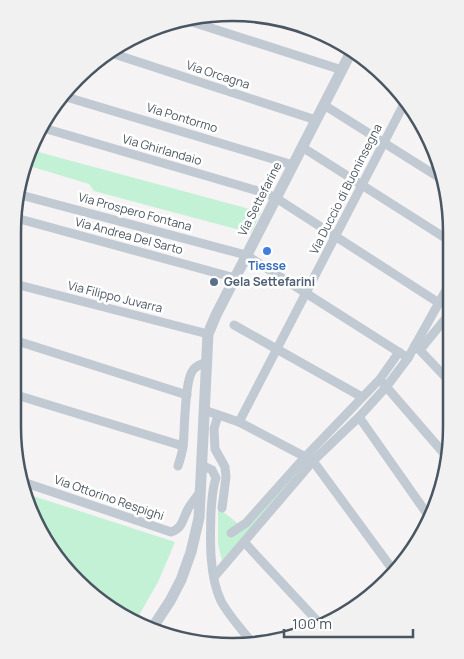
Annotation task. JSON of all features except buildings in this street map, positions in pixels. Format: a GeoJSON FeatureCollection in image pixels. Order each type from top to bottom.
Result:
{"type":"FeatureCollection","features":[{"type":"Feature","properties":{"kind":"street"},"geometry":{"type":"LineString","coordinates":[[200,24],[342,70]]}},
{"type":"Feature","properties":{"kind":"street","name":"Via Orcagna"},"geometry":{"type":"LineString","coordinates":[[118,55],[316,120]]}},
{"type":"Feature","properties":{"kind":"street","name":"Via Settefarine"},"geometry":{"type":"LineString","coordinates":[[155,624],[181,580],[191,552],[199,518],[208,334],[246,255],[349,57]]}},
{"type":"Feature","properties":{"kind":"street","name":"Via Pontormo"},"geometry":{"type":"LineString","coordinates":[[70,98],[293,165]]}},
{"type":"Feature","properties":{"kind":"street"},"geometry":{"type":"LineString","coordinates":[[324,105],[436,175]]}},
{"type":"Feature","properties":{"kind":"street","name":"Via Duccio di Buoninsegna"},"geometry":{"type":"LineString","coordinates":[[239,422],[402,108]]}},
{"type":"Feature","properties":{"kind":"street","name":"Via Ghirlandaio"},"geometry":{"type":"LineString","coordinates":[[47,130],[276,198],[440,303]]}},
{"type":"Feature","properties":{"kind":"street"},"geometry":{"type":"LineString","coordinates":[[302,147],[443,236]]}},
{"type":"Feature","properties":{"kind":"street","name":"Via Prospero Fontana"},"geometry":{"type":"LineString","coordinates":[[24,196],[246,255],[408,358]]}},
{"type":"Feature","properties":{"kind":"street","name":"Via Andrea Del Sarto"},"geometry":{"type":"LineString","coordinates":[[22,220],[235,278]]}},
{"type":"Feature","properties":{"kind":"street","name":"Via Filippo Juvarra"},"geometry":{"type":"LineString","coordinates":[[21,286],[208,334]]}},
{"type":"Feature","properties":{"kind":"street"},"geometry":{"type":"LineString","coordinates":[[418,348],[443,297]]}},
{"type":"Feature","properties":{"kind":"street"},"geometry":{"type":"LineString","coordinates":[[231,533],[246,523],[309,459],[359,417],[387,386],[408,358],[443,321]]}},
{"type":"Feature","properties":{"kind":"street"},"geometry":{"type":"LineString","coordinates":[[234,326],[362,397]]}},
{"type":"Feature","properties":{"kind":"street"},"geometry":{"type":"LineString","coordinates":[[21,342],[186,395]]}},
{"type":"Feature","properties":{"kind":"street"},"geometry":{"type":"LineString","coordinates":[[418,348],[443,375]]}},
{"type":"Feature","properties":{"kind":"street"},"geometry":{"type":"LineString","coordinates":[[214,577],[309,459],[362,397],[380,379],[399,352]]}},
{"type":"Feature","properties":{"kind":"street"},"geometry":{"type":"LineString","coordinates":[[178,466],[183,446],[189,376],[199,365],[206,363]]}},
{"type":"Feature","properties":{"kind":"street"},"geometry":{"type":"LineString","coordinates":[[380,379],[441,450]]}},
{"type":"Feature","properties":{"kind":"street"},"geometry":{"type":"LineString","coordinates":[[21,396],[183,446]]}},
{"type":"Feature","properties":{"kind":"street"},"geometry":{"type":"LineString","coordinates":[[204,410],[239,422],[309,459],[390,566]]}},
{"type":"Feature","properties":{"kind":"street"},"geometry":{"type":"LineString","coordinates":[[218,414],[214,428],[215,449],[225,467],[226,477],[222,508]]}},
{"type":"Feature","properties":{"kind":"street"},"geometry":{"type":"LineString","coordinates":[[359,417],[425,511]]}},
{"type":"Feature","properties":{"kind":"street"},"geometry":{"type":"LineString","coordinates":[[202,465],[212,470],[216,478],[212,488],[210,542],[214,577],[221,600],[247,637]]}},
{"type":"Feature","properties":{"kind":"street","name":"Via Ottorino Respighi"},"geometry":{"type":"LineString","coordinates":[[29,484],[170,532],[177,530],[188,508],[200,492]]}},
{"type":"Feature","properties":{"kind":"street"},"geometry":{"type":"LineString","coordinates":[[244,542],[317,620]]}},
{"type":"Feature","properties":{"kind":"green space"},"geometry":{"type":"Polygon","coordinates":[[[37,151],[261,212],[251,233],[94,191],[89,184],[31,167],[37,151]]]}},
{"type":"Feature","properties":{"kind":"green space"},"geometry":{"type":"Polygon","coordinates":[[[304,461],[307,464],[222,561],[218,544],[218,508],[244,528],[304,461]]]}},
{"type":"Feature","properties":{"kind":"green space"},"geometry":{"type":"Polygon","coordinates":[[[32,496],[175,542],[158,582],[139,616],[115,602],[83,576],[65,555],[49,532],[32,496]]]}},
{"type":"Feature","properties":{"kind":"place","name":"Tiesse"},"geometry":{"type":"Point","coordinates":[267,251]}},
{"type":"Feature","properties":{"kind":"place","name":"Gela Settefarini"},"geometry":{"type":"Point","coordinates":[214,282]}}]}
